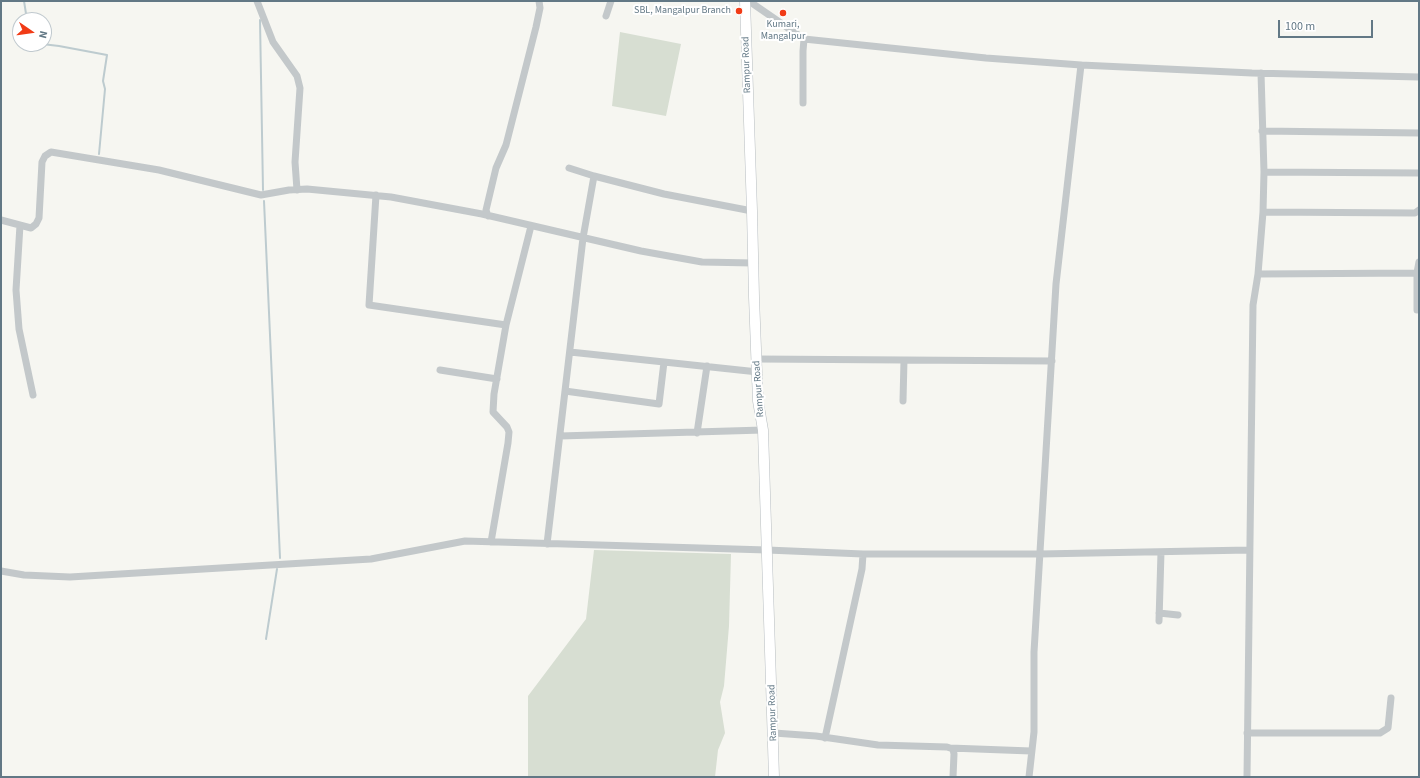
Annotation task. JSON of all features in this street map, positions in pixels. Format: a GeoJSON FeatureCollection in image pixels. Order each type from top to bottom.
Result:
{"type":"FeatureCollection","features":[{"type":"Feature","properties":{"kind":"main road","name":"Rampur Road"},"geometry":{"type":"LineString","coordinates":[[744,1],[758,401],[763,430],[768,619],[774,733],[774,777]]}},
{"type":"Feature","properties":{"kind":"street"},"geometry":{"type":"LineString","coordinates":[[257,1],[273,42],[297,76],[300,88],[295,162],[296,190]]}},
{"type":"Feature","properties":{"kind":"street"},"geometry":{"type":"LineString","coordinates":[[488,216],[486,210],[496,168],[506,145],[536,27],[540,8],[539,1]]}},
{"type":"Feature","properties":{"kind":"street"},"geometry":{"type":"LineString","coordinates":[[606,16],[611,1]]}},
{"type":"Feature","properties":{"kind":"street"},"geometry":{"type":"LineString","coordinates":[[748,1],[804,39],[986,58],[1081,65],[1261,73],[1419,76]]}},
{"type":"Feature","properties":{"kind":"street"},"geometry":{"type":"LineString","coordinates":[[803,103],[804,39]]}},
{"type":"Feature","properties":{"kind":"street"},"geometry":{"type":"LineString","coordinates":[[1029,777],[1034,732],[1034,652],[1058,266],[1081,65]]}},
{"type":"Feature","properties":{"kind":"street"},"geometry":{"type":"LineString","coordinates":[[1247,777],[1253,305],[1258,274],[1263,212],[1264,172],[1261,73]]}},
{"type":"Feature","properties":{"kind":"street"},"geometry":{"type":"LineString","coordinates":[[1262,131],[1419,132]]}},
{"type":"Feature","properties":{"kind":"street"},"geometry":{"type":"LineString","coordinates":[[1,220],[31,228],[36,224],[39,218],[42,162],[45,156],[51,152],[159,170],[261,195],[307,189],[376,195],[488,216],[641,251],[702,262],[753,263]]}},
{"type":"Feature","properties":{"kind":"street"},"geometry":{"type":"LineString","coordinates":[[569,168],[664,194],[752,211]]}},
{"type":"Feature","properties":{"kind":"street"},"geometry":{"type":"LineString","coordinates":[[1264,172],[1419,173]]}},
{"type":"Feature","properties":{"kind":"street"},"geometry":{"type":"LineString","coordinates":[[547,544],[583,238],[594,176]]}},
{"type":"Feature","properties":{"kind":"street"},"geometry":{"type":"LineString","coordinates":[[376,195],[369,305],[506,325]]}},
{"type":"Feature","properties":{"kind":"street"},"geometry":{"type":"LineString","coordinates":[[1263,212],[1415,213],[1419,210]]}},
{"type":"Feature","properties":{"kind":"street"},"geometry":{"type":"LineString","coordinates":[[20,225],[16,290],[19,329],[33,395]]}},
{"type":"Feature","properties":{"kind":"street"},"geometry":{"type":"LineString","coordinates":[[491,542],[509,432],[507,427],[493,412],[497,378],[506,325],[531,226]]}},
{"type":"Feature","properties":{"kind":"street"},"geometry":{"type":"LineString","coordinates":[[1417,310],[1419,262]]}},
{"type":"Feature","properties":{"kind":"street"},"geometry":{"type":"LineString","coordinates":[[1258,274],[1418,273]]}},
{"type":"Feature","properties":{"kind":"street"},"geometry":{"type":"LineString","coordinates":[[570,352],[758,372]]}},
{"type":"Feature","properties":{"kind":"street"},"geometry":{"type":"LineString","coordinates":[[757,359],[1052,361]]}},
{"type":"Feature","properties":{"kind":"street"},"geometry":{"type":"LineString","coordinates":[[903,402],[904,360]]}},
{"type":"Feature","properties":{"kind":"street"},"geometry":{"type":"LineString","coordinates":[[565,391],[659,404],[664,362]]}},
{"type":"Feature","properties":{"kind":"street"},"geometry":{"type":"LineString","coordinates":[[697,433],[707,366]]}},
{"type":"Feature","properties":{"kind":"street"},"geometry":{"type":"LineString","coordinates":[[440,370],[497,378]]}},
{"type":"Feature","properties":{"kind":"street"},"geometry":{"type":"LineString","coordinates":[[560,436],[763,430]]}},
{"type":"Feature","properties":{"kind":"street"},"geometry":{"type":"LineString","coordinates":[[1,571],[24,575],[70,577],[371,559],[465,541],[864,554],[1040,554],[1249,550]]}},
{"type":"Feature","properties":{"kind":"street"},"geometry":{"type":"LineString","coordinates":[[1159,621],[1161,552]]}},
{"type":"Feature","properties":{"kind":"street"},"geometry":{"type":"LineString","coordinates":[[825,738],[864,554]]}},
{"type":"Feature","properties":{"kind":"street"},"geometry":{"type":"LineString","coordinates":[[1159,613],[1178,615]]}},
{"type":"Feature","properties":{"kind":"street"},"geometry":{"type":"LineString","coordinates":[[1247,733],[1380,733],[1388,728],[1390,698]]}},
{"type":"Feature","properties":{"kind":"street"},"geometry":{"type":"LineString","coordinates":[[774,733],[878,745],[1031,751]]}},
{"type":"Feature","properties":{"kind":"street"},"geometry":{"type":"LineString","coordinates":[[950,748],[953,750],[954,754],[953,777]]}},
{"type":"Feature","properties":{"kind":"shaded area"},"geometry":{"type":"Polygon","coordinates":[[[620,32],[681,44],[666,116],[612,106],[620,32]]]}},
{"type":"Feature","properties":{"kind":"shaded area"},"geometry":{"type":"Polygon","coordinates":[[[594,550],[731,554],[729,626],[724,686],[720,702],[725,733],[718,750],[715,777],[528,777],[528,696],[586,619],[594,550]]]}},
{"type":"Feature","properties":{"kind":"waterway"},"geometry":{"type":"LineString","coordinates":[[24,1],[26,12]]}},
{"type":"Feature","properties":{"kind":"waterway"},"geometry":{"type":"LineString","coordinates":[[260,20],[263,190]]}},
{"type":"Feature","properties":{"kind":"waterway"},"geometry":{"type":"LineString","coordinates":[[52,45],[107,55],[103,81],[105,89],[99,154]]}},
{"type":"Feature","properties":{"kind":"waterway"},"geometry":{"type":"LineString","coordinates":[[264,201],[280,558]]}},
{"type":"Feature","properties":{"kind":"waterway"},"geometry":{"type":"LineString","coordinates":[[266,639],[277,569]]}},
{"type":"Feature","properties":{"kind":"place","name":"SBL, Mangalpur Branch"},"geometry":{"type":"Point","coordinates":[739,11]}},
{"type":"Feature","properties":{"kind":"place","name":"Kumari, Mangalpur"},"geometry":{"type":"Point","coordinates":[783,13]}}]}
